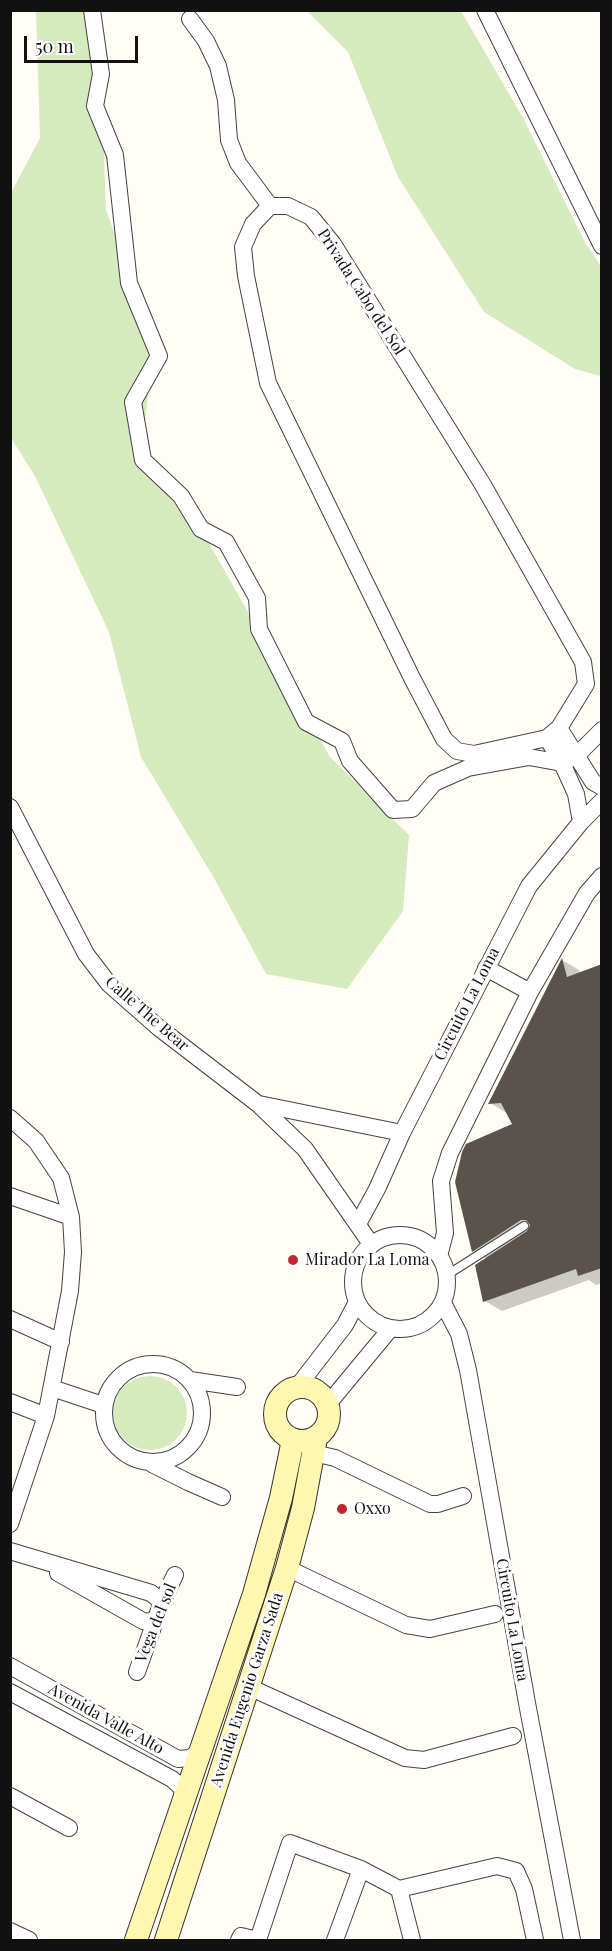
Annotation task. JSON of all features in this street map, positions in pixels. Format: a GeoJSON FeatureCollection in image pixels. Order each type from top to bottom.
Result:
{"type":"FeatureCollection","features":[{"type":"Feature","properties":{"kind":"street"},"geometry":{"type":"LineString","coordinates":[[92,10],[101,74],[95,106],[115,155],[129,282],[159,356],[133,402],[143,460],[181,496],[201,529],[226,542],[257,598],[259,629],[306,722],[342,741],[350,761],[393,810],[412,809],[434,783],[468,768],[529,757],[569,759],[602,730]]}},
{"type":"Feature","properties":{"kind":"street"},"geometry":{"type":"LineString","coordinates":[[485,10],[602,246]]}},
{"type":"Feature","properties":{"kind":"street"},"geometry":{"type":"LineString","coordinates":[[190,19],[206,41],[218,66],[226,100],[229,140],[238,163],[270,206],[253,224],[243,247],[246,276],[268,383],[444,739],[457,751],[474,754],[553,733],[569,759],[593,782],[602,787]]}},
{"type":"Feature","properties":{"kind":"street","name":"Privada Cabo del Sol"},"geometry":{"type":"LineString","coordinates":[[270,206],[288,206],[311,217],[333,244],[483,485],[583,662],[586,684],[553,733]]}},
{"type":"Feature","properties":{"kind":"street"},"geometry":{"type":"LineString","coordinates":[[569,759],[581,822]]}},
{"type":"Feature","properties":{"kind":"street","name":"Circuito La Loma"},"geometry":{"type":"LineString","coordinates":[[358,1224],[377,1189],[402,1133],[529,886],[581,822],[602,801]]}},
{"type":"Feature","properties":{"kind":"street","name":"Calle The Bear"},"geometry":{"type":"LineString","coordinates":[[10,807],[86,954],[109,984],[159,1028],[258,1104],[305,1149],[370,1244]]}},
{"type":"Feature","properties":{"kind":"street"},"geometry":{"type":"LineString","coordinates":[[440,1256],[445,1233],[441,1181],[444,1168],[530,992],[587,893],[602,876]]}},
{"type":"Feature","properties":{"kind":"street"},"geometry":{"type":"LineString","coordinates":[[486,968],[530,992]]}},
{"type":"Feature","properties":{"kind":"street","name":"Calle The Bear"},"geometry":{"type":"LineString","coordinates":[[258,1104],[402,1133]]}},
{"type":"Feature","properties":{"kind":"street"},"geometry":{"type":"LineString","coordinates":[[10,1118],[36,1141],[61,1178],[71,1216],[73,1252],[70,1291],[46,1416],[10,1524]]}},
{"type":"Feature","properties":{"kind":"street"},"geometry":{"type":"LineString","coordinates":[[10,1196],[71,1216]]}},
{"type":"Feature","properties":{"kind":"street"},"geometry":{"type":"LineString","coordinates":[[408,1235],[426,1242],[440,1256],[447,1275],[447,1288],[443,1302],[434,1315],[421,1324],[406,1329],[391,1328],[371,1319],[357,1302],[353,1286],[354,1271],[360,1256],[370,1244],[388,1236],[408,1235]]}},
{"type":"Feature","properties":{"kind":"street"},"geometry":{"type":"LineString","coordinates":[[298,1386],[345,1325],[357,1302]]}},
{"type":"Feature","properties":{"kind":"street","name":"Circuito La Loma"},"geometry":{"type":"LineString","coordinates":[[443,1302],[459,1334],[468,1370],[572,1941]]}},
{"type":"Feature","properties":{"kind":"street"},"geometry":{"type":"LineString","coordinates":[[10,1319],[61,1342]]}},
{"type":"Feature","properties":{"kind":"street"},"geometry":{"type":"LineString","coordinates":[[328,1404],[391,1328]]}},
{"type":"Feature","properties":{"kind":"street"},"geometry":{"type":"LineString","coordinates":[[152,1464],[169,1461],[184,1452],[195,1441],[201,1426],[202,1410],[198,1394],[190,1380],[177,1370],[162,1365],[146,1364],[131,1368],[118,1377],[108,1390],[103,1405],[104,1422],[110,1438],[120,1452],[135,1460],[152,1464],[222,1497]]}},
{"type":"Feature","properties":{"kind":"street"},"geometry":{"type":"LineString","coordinates":[[190,1380],[237,1387]]}},
{"type":"Feature","properties":{"kind":"street"},"geometry":{"type":"LineString","coordinates":[[315,1445],[329,1417],[328,1404],[316,1390],[307,1386],[286,1390],[278,1399],[274,1411],[276,1423],[282,1434],[293,1440],[315,1445],[334,1458],[430,1504],[438,1504],[463,1496]]}},
{"type":"Feature","properties":{"kind":"street"},"geometry":{"type":"LineString","coordinates":[[52,1388],[103,1405]]}},
{"type":"Feature","properties":{"kind":"street"},"geometry":{"type":"LineString","coordinates":[[10,1402],[46,1416]]}},
{"type":"Feature","properties":{"kind":"street","name":"Avenida Eugenio Garza Sada"},"geometry":{"type":"LineString","coordinates":[[166,1941],[249,1687],[293,1440]]}},
{"type":"Feature","properties":{"kind":"street","name":"Avenida Eugenio Garza Sada"},"geometry":{"type":"LineString","coordinates":[[136,1941],[202,1750],[265,1597],[287,1568],[303,1508],[315,1445]]}},
{"type":"Feature","properties":{"kind":"street"},"geometry":{"type":"LineString","coordinates":[[10,1551],[151,1593],[162,1602]]}},
{"type":"Feature","properties":{"kind":"street"},"geometry":{"type":"LineString","coordinates":[[33,1559],[143,1621],[149,1622],[156,1619]]}},
{"type":"Feature","properties":{"kind":"street"},"geometry":{"type":"LineString","coordinates":[[287,1568],[406,1625],[430,1629],[495,1614]]}},
{"type":"Feature","properties":{"kind":"street","name":"Vega del sol"},"geometry":{"type":"LineString","coordinates":[[136,1672],[162,1602],[175,1575]]}},
{"type":"Feature","properties":{"kind":"street","name":"Avenida Valle Alto"},"geometry":{"type":"LineString","coordinates":[[10,1666],[178,1759],[190,1758],[202,1750]]}},
{"type":"Feature","properties":{"kind":"street"},"geometry":{"type":"LineString","coordinates":[[249,1687],[405,1758],[424,1760],[513,1736]]}},
{"type":"Feature","properties":{"kind":"street","name":"Avenida Valle Alto"},"geometry":{"type":"LineString","coordinates":[[10,1692],[172,1779],[182,1788],[183,1807]]}},
{"type":"Feature","properties":{"kind":"street"},"geometry":{"type":"LineString","coordinates":[[10,1796],[69,1828]]}},
{"type":"Feature","properties":{"kind":"street"},"geometry":{"type":"LineString","coordinates":[[239,1941],[241,1936],[257,1941],[290,1843],[362,1869],[399,1889],[497,1866],[516,1870],[524,1889],[535,1941]]}},
{"type":"Feature","properties":{"kind":"street"},"geometry":{"type":"LineString","coordinates":[[335,1941],[362,1869]]}},
{"type":"Feature","properties":{"kind":"street"},"geometry":{"type":"LineString","coordinates":[[399,1889],[412,1941]]}},
{"type":"Feature","properties":{"kind":"street"},"geometry":{"type":"LineString","coordinates":[[10,1931],[29,1941]]}},
{"type":"Feature","properties":{"kind":"lane"},"geometry":{"type":"LineString","coordinates":[[447,1275],[524,1226]]}},
{"type":"Feature","properties":{"kind":"green space"},"geometry":{"type":"Polygon","coordinates":[[[36,11],[88,11],[101,74],[106,210],[154,342],[142,449],[201,529],[330,757],[409,835],[403,911],[347,989],[266,974],[214,878],[141,757],[109,632],[35,476],[11,438],[11,193],[40,138],[36,11]]]}},
{"type":"Feature","properties":{"kind":"green space"},"geometry":{"type":"Polygon","coordinates":[[[307,11],[461,11],[523,118],[586,244],[601,266],[601,376],[575,369],[484,312],[398,177],[348,52],[307,11]]]}},
{"type":"Feature","properties":{"kind":"green space"},"geometry":{"type":"Polygon","coordinates":[[[150,1376],[171,1382],[181,1392],[187,1413],[181,1434],[171,1444],[150,1450],[129,1444],[119,1434],[113,1413],[119,1392],[129,1382],[150,1376]]]}},
{"type":"Feature","properties":{"kind":"building"},"geometry":{"type":"Polygon","coordinates":[[[562,958],[567,977],[602,964],[602,1268],[578,1276],[576,1269],[483,1302],[475,1265],[527,1231],[530,1225],[526,1220],[521,1220],[472,1252],[455,1182],[466,1144],[512,1124],[501,1103],[488,1104],[562,958]]]}},
{"type":"Feature","properties":{"kind":"place","name":"Mirador La Loma"},"geometry":{"type":"Point","coordinates":[293,1260]}},
{"type":"Feature","properties":{"kind":"place","name":"Oxxo"},"geometry":{"type":"Point","coordinates":[342,1509]}}]}
